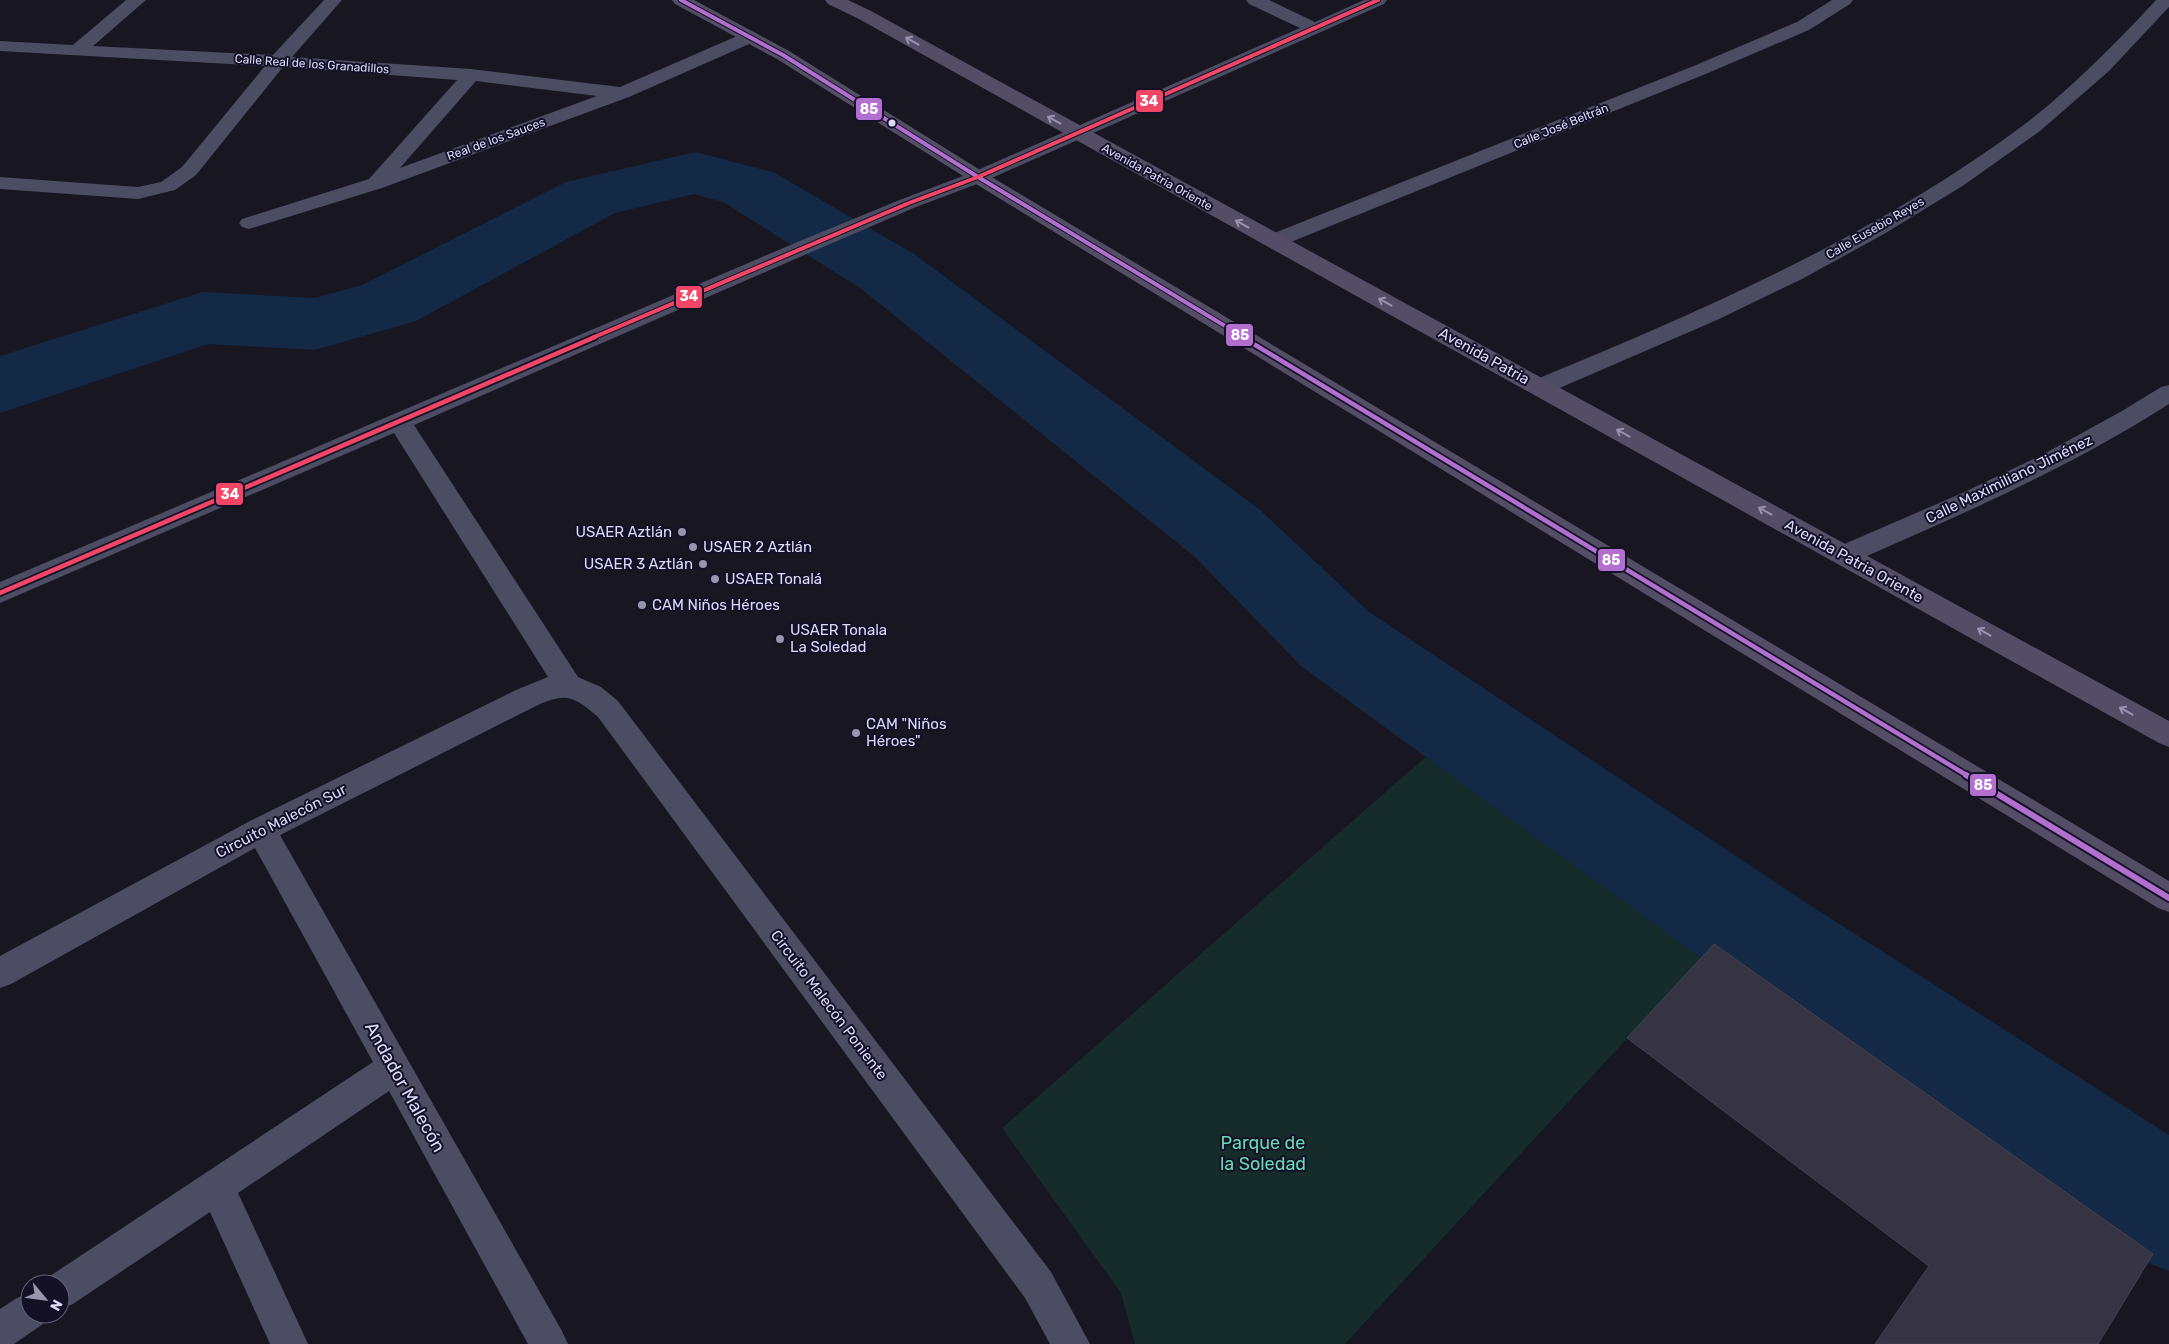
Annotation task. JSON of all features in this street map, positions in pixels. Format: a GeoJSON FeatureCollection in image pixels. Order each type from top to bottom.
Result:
{"type":"FeatureCollection","features":[{"type":"Feature","properties":{"kind":"main road"},"geometry":{"type":"LineString","coordinates":[[681,0],[783,55],[978,177],[2169,898]]}},
{"type":"Feature","properties":{"kind":"main road","name":"Avenida Patria Oriente"},"geometry":{"type":"LineString","coordinates":[[834,0],[865,15],[1428,325]]}},
{"type":"Feature","properties":{"kind":"main road","name":"Avenida Patria"},"geometry":{"type":"LineString","coordinates":[[1428,325],[1540,387]]}},
{"type":"Feature","properties":{"kind":"main road","name":"Avenida Patria Oriente"},"geometry":{"type":"LineString","coordinates":[[1540,387],[2169,735]]}},
{"type":"Feature","properties":{"kind":"street"},"geometry":{"type":"LineString","coordinates":[[76,51],[137,0]]}},
{"type":"Feature","properties":{"kind":"street"},"geometry":{"type":"LineString","coordinates":[[0,183],[138,193],[168,186],[189,171],[278,61],[333,0]]}},
{"type":"Feature","properties":{"kind":"street"},"geometry":{"type":"LineString","coordinates":[[1255,0],[1314,28]]}},
{"type":"Feature","properties":{"kind":"street"},"geometry":{"type":"LineString","coordinates":[[0,593],[802,248],[909,203],[978,177],[1378,0]]}},
{"type":"Feature","properties":{"kind":"street","name":"Calle José Beltrán"},"geometry":{"type":"LineString","coordinates":[[1274,241],[1702,69],[1802,26],[1844,0]]}},
{"type":"Feature","properties":{"kind":"street","name":"Calle Eusebio Reyes"},"geometry":{"type":"LineString","coordinates":[[1540,387],[1648,343],[1746,298],[1833,253],[1911,209],[1979,165],[2044,118],[2099,71],[2144,26],[2166,0]]}},
{"type":"Feature","properties":{"kind":"street","name":"Real de los Sauces"},"geometry":{"type":"LineString","coordinates":[[249,223],[375,184],[622,93],[750,37]]}},
{"type":"Feature","properties":{"kind":"street","name":"Calle Real de los Granadillos"},"geometry":{"type":"LineString","coordinates":[[0,46],[278,61],[471,75],[622,93]]}},
{"type":"Feature","properties":{"kind":"street"},"geometry":{"type":"LineString","coordinates":[[375,184],[471,75]]}},
{"type":"Feature","properties":{"kind":"street"},"geometry":{"type":"LineString","coordinates":[[0,189],[25,185]]}},
{"type":"Feature","properties":{"kind":"street","name":"Calle Maximiliano Jiménez"},"geometry":{"type":"LineString","coordinates":[[1844,555],[1956,508],[2056,459],[2169,393]]}},
{"type":"Feature","properties":{"kind":"street"},"geometry":{"type":"LineString","coordinates":[[399,421],[568,685]]}},
{"type":"Feature","properties":{"kind":"street","name":"Circuito Malecón Sur"},"geometry":{"type":"LineString","coordinates":[[0,973],[261,830],[526,698],[548,688],[568,685]]}},
{"type":"Feature","properties":{"kind":"street","name":"Circuito Malecón Poniente"},"geometry":{"type":"LineString","coordinates":[[568,685],[591,695],[608,709],[1038,1285],[1071,1344]]}},
{"type":"Feature","properties":{"kind":"street","name":"Andador Malecón"},"geometry":{"type":"LineString","coordinates":[[261,830],[548,1344]]}},
{"type":"Feature","properties":{"kind":"street"},"geometry":{"type":"LineString","coordinates":[[70,1284],[394,1068]]}},
{"type":"Feature","properties":{"kind":"street"},"geometry":{"type":"LineString","coordinates":[[217,1188],[289,1344]]}},
{"type":"Feature","properties":{"kind":"street"},"geometry":{"type":"LineString","coordinates":[[0,1331],[20,1318]]}},
{"type":"Feature","properties":{"kind":"green space","name":"Parque de la Soledad"},"geometry":{"type":"Polygon","coordinates":[[[1437,747],[1714,944],[1345,1344],[1135,1344],[1121,1293],[1002,1128],[1437,747]]]}},
{"type":"Feature","properties":{"kind":"building"},"geometry":{"type":"Polygon","coordinates":[[[1714,944],[2153,1254],[2098,1344],[1875,1344],[1929,1266],[1627,1038],[1714,944]]]}},
{"type":"Feature","properties":{"kind":"waterway"},"geometry":{"type":"LineString","coordinates":[[0,385],[203,318],[315,324],[389,303],[591,197],[695,173],[748,187],[887,271],[1227,533],[1335,639],[1765,939],[2169,1208]]}},
{"type":"Feature","properties":{"kind":"transit line","name":"85"},"geometry":{"type":"LineString","coordinates":[[681,0],[783,55],[978,177],[2169,898]]}},
{"type":"Feature","properties":{"kind":"transit line","name":"34"},"geometry":{"type":"LineString","coordinates":[[0,593],[802,248],[909,203],[978,177],[1378,0]]}},
{"type":"Feature","properties":{"kind":"place","name":"USAER Aztlán"},"geometry":{"type":"Point","coordinates":[682,532]}},
{"type":"Feature","properties":{"kind":"place","name":"USAER 2 Aztlán"},"geometry":{"type":"Point","coordinates":[693,547]}},
{"type":"Feature","properties":{"kind":"place","name":"USAER 3 Aztlán"},"geometry":{"type":"Point","coordinates":[703,564]}},
{"type":"Feature","properties":{"kind":"place","name":"USAER Tonalá"},"geometry":{"type":"Point","coordinates":[715,579]}},
{"type":"Feature","properties":{"kind":"place","name":"CAM Niños Héroes"},"geometry":{"type":"Point","coordinates":[642,605]}},
{"type":"Feature","properties":{"kind":"place","name":"USAER Tonala La Soledad"},"geometry":{"type":"Point","coordinates":[780,639]}},
{"type":"Feature","properties":{"kind":"place","name":"CAM \"Niños Héroes\""},"geometry":{"type":"Point","coordinates":[856,733]}}]}
